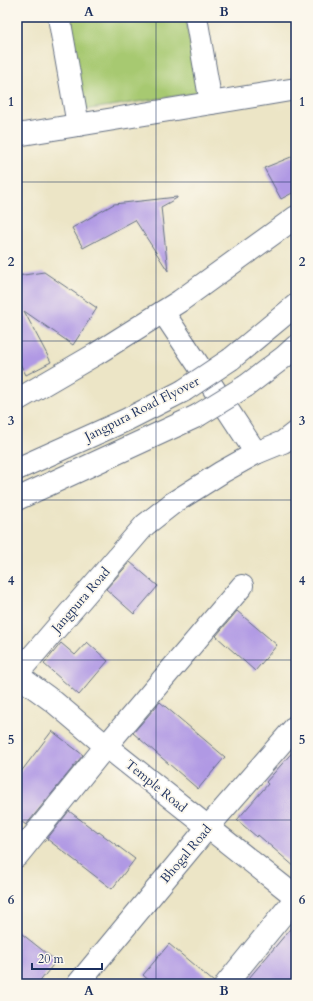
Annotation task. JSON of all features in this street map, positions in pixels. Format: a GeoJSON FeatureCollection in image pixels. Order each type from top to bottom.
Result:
{"type":"FeatureCollection","features":[{"type":"Feature","properties":{"kind":"street"},"geometry":{"type":"LineString","coordinates":[[59,17],[78,125]]}},
{"type":"Feature","properties":{"kind":"street"},"geometry":{"type":"LineString","coordinates":[[196,17],[211,103]]}},
{"type":"Feature","properties":{"kind":"street"},"geometry":{"type":"LineString","coordinates":[[17,135],[296,89]]}},
{"type":"Feature","properties":{"kind":"street"},"geometry":{"type":"LineString","coordinates":[[17,400],[96,354],[180,301],[296,217]]}},
{"type":"Feature","properties":{"kind":"street","name":"Jangpura Road Flyover"},"geometry":{"type":"LineString","coordinates":[[17,469],[126,420],[183,391],[231,359],[296,306]]}},
{"type":"Feature","properties":{"kind":"street"},"geometry":{"type":"LineString","coordinates":[[163,312],[256,453]]}},
{"type":"Feature","properties":{"kind":"street"},"geometry":{"type":"LineString","coordinates":[[17,499],[197,416],[246,386],[296,346]]}},
{"type":"Feature","properties":{"kind":"street","name":"Jangpura Road"},"geometry":{"type":"LineString","coordinates":[[17,674],[146,525],[173,503],[222,472],[256,453],[283,442],[296,432]]}},
{"type":"Feature","properties":{"kind":"street"},"geometry":{"type":"LineString","coordinates":[[17,856],[106,746],[242,586]]}},
{"type":"Feature","properties":{"kind":"street","name":"Temple Road"},"geometry":{"type":"LineString","coordinates":[[17,674],[54,702],[106,746],[296,897]]}},
{"type":"Feature","properties":{"kind":"street","name":"Bhogal Road"},"geometry":{"type":"LineString","coordinates":[[78,984],[208,827],[296,726]]}},
{"type":"Feature","properties":{"kind":"street"},"geometry":{"type":"LineString","coordinates":[[226,984],[296,897]]}},
{"type":"Feature","properties":{"kind":"green space"},"geometry":{"type":"Polygon","coordinates":[[[68,17],[186,17],[197,93],[84,110],[68,17]]]}},
{"type":"Feature","properties":{"kind":"building"},"geometry":{"type":"Polygon","coordinates":[[[296,155],[296,191],[281,199],[264,168],[296,155]]]}},
{"type":"Feature","properties":{"kind":"building"},"geometry":{"type":"Polygon","coordinates":[[[177,197],[161,207],[168,271],[135,220],[83,248],[72,228],[114,204],[177,197]]]}},
{"type":"Feature","properties":{"kind":"building"},"geometry":{"type":"Polygon","coordinates":[[[44,272],[97,308],[73,345],[24,311],[51,362],[26,375],[17,358],[17,276],[44,272]]]}},
{"type":"Feature","properties":{"kind":"building"},"geometry":{"type":"Polygon","coordinates":[[[130,562],[158,586],[134,614],[106,589],[130,562]]]}},
{"type":"Feature","properties":{"kind":"building"},"geometry":{"type":"Polygon","coordinates":[[[237,611],[277,645],[255,671],[216,636],[237,611]]]}},
{"type":"Feature","properties":{"kind":"building"},"geometry":{"type":"Polygon","coordinates":[[[87,642],[108,661],[79,695],[44,664],[61,643],[75,655],[87,642]]]}},
{"type":"Feature","properties":{"kind":"building"},"geometry":{"type":"Polygon","coordinates":[[[160,702],[225,757],[198,789],[133,733],[160,702]]]}},
{"type":"Feature","properties":{"kind":"building"},"geometry":{"type":"Polygon","coordinates":[[[52,731],[83,755],[26,825],[17,818],[17,777],[52,731]]]}},
{"type":"Feature","properties":{"kind":"building"},"geometry":{"type":"Polygon","coordinates":[[[296,748],[296,868],[258,835],[257,837],[237,820],[268,784],[266,782],[296,748]]]}},
{"type":"Feature","properties":{"kind":"building"},"geometry":{"type":"Polygon","coordinates":[[[69,811],[135,859],[112,889],[47,839],[69,811]]]}},
{"type":"Feature","properties":{"kind":"building"},"geometry":{"type":"Polygon","coordinates":[[[296,922],[296,984],[244,984],[296,922]]]}},
{"type":"Feature","properties":{"kind":"building"},"geometry":{"type":"Polygon","coordinates":[[[17,930],[56,961],[38,984],[17,984],[17,930]]]}},
{"type":"Feature","properties":{"kind":"building"},"geometry":{"type":"Polygon","coordinates":[[[169,944],[214,982],[214,984],[153,984],[143,975],[169,944]]]}}]}
